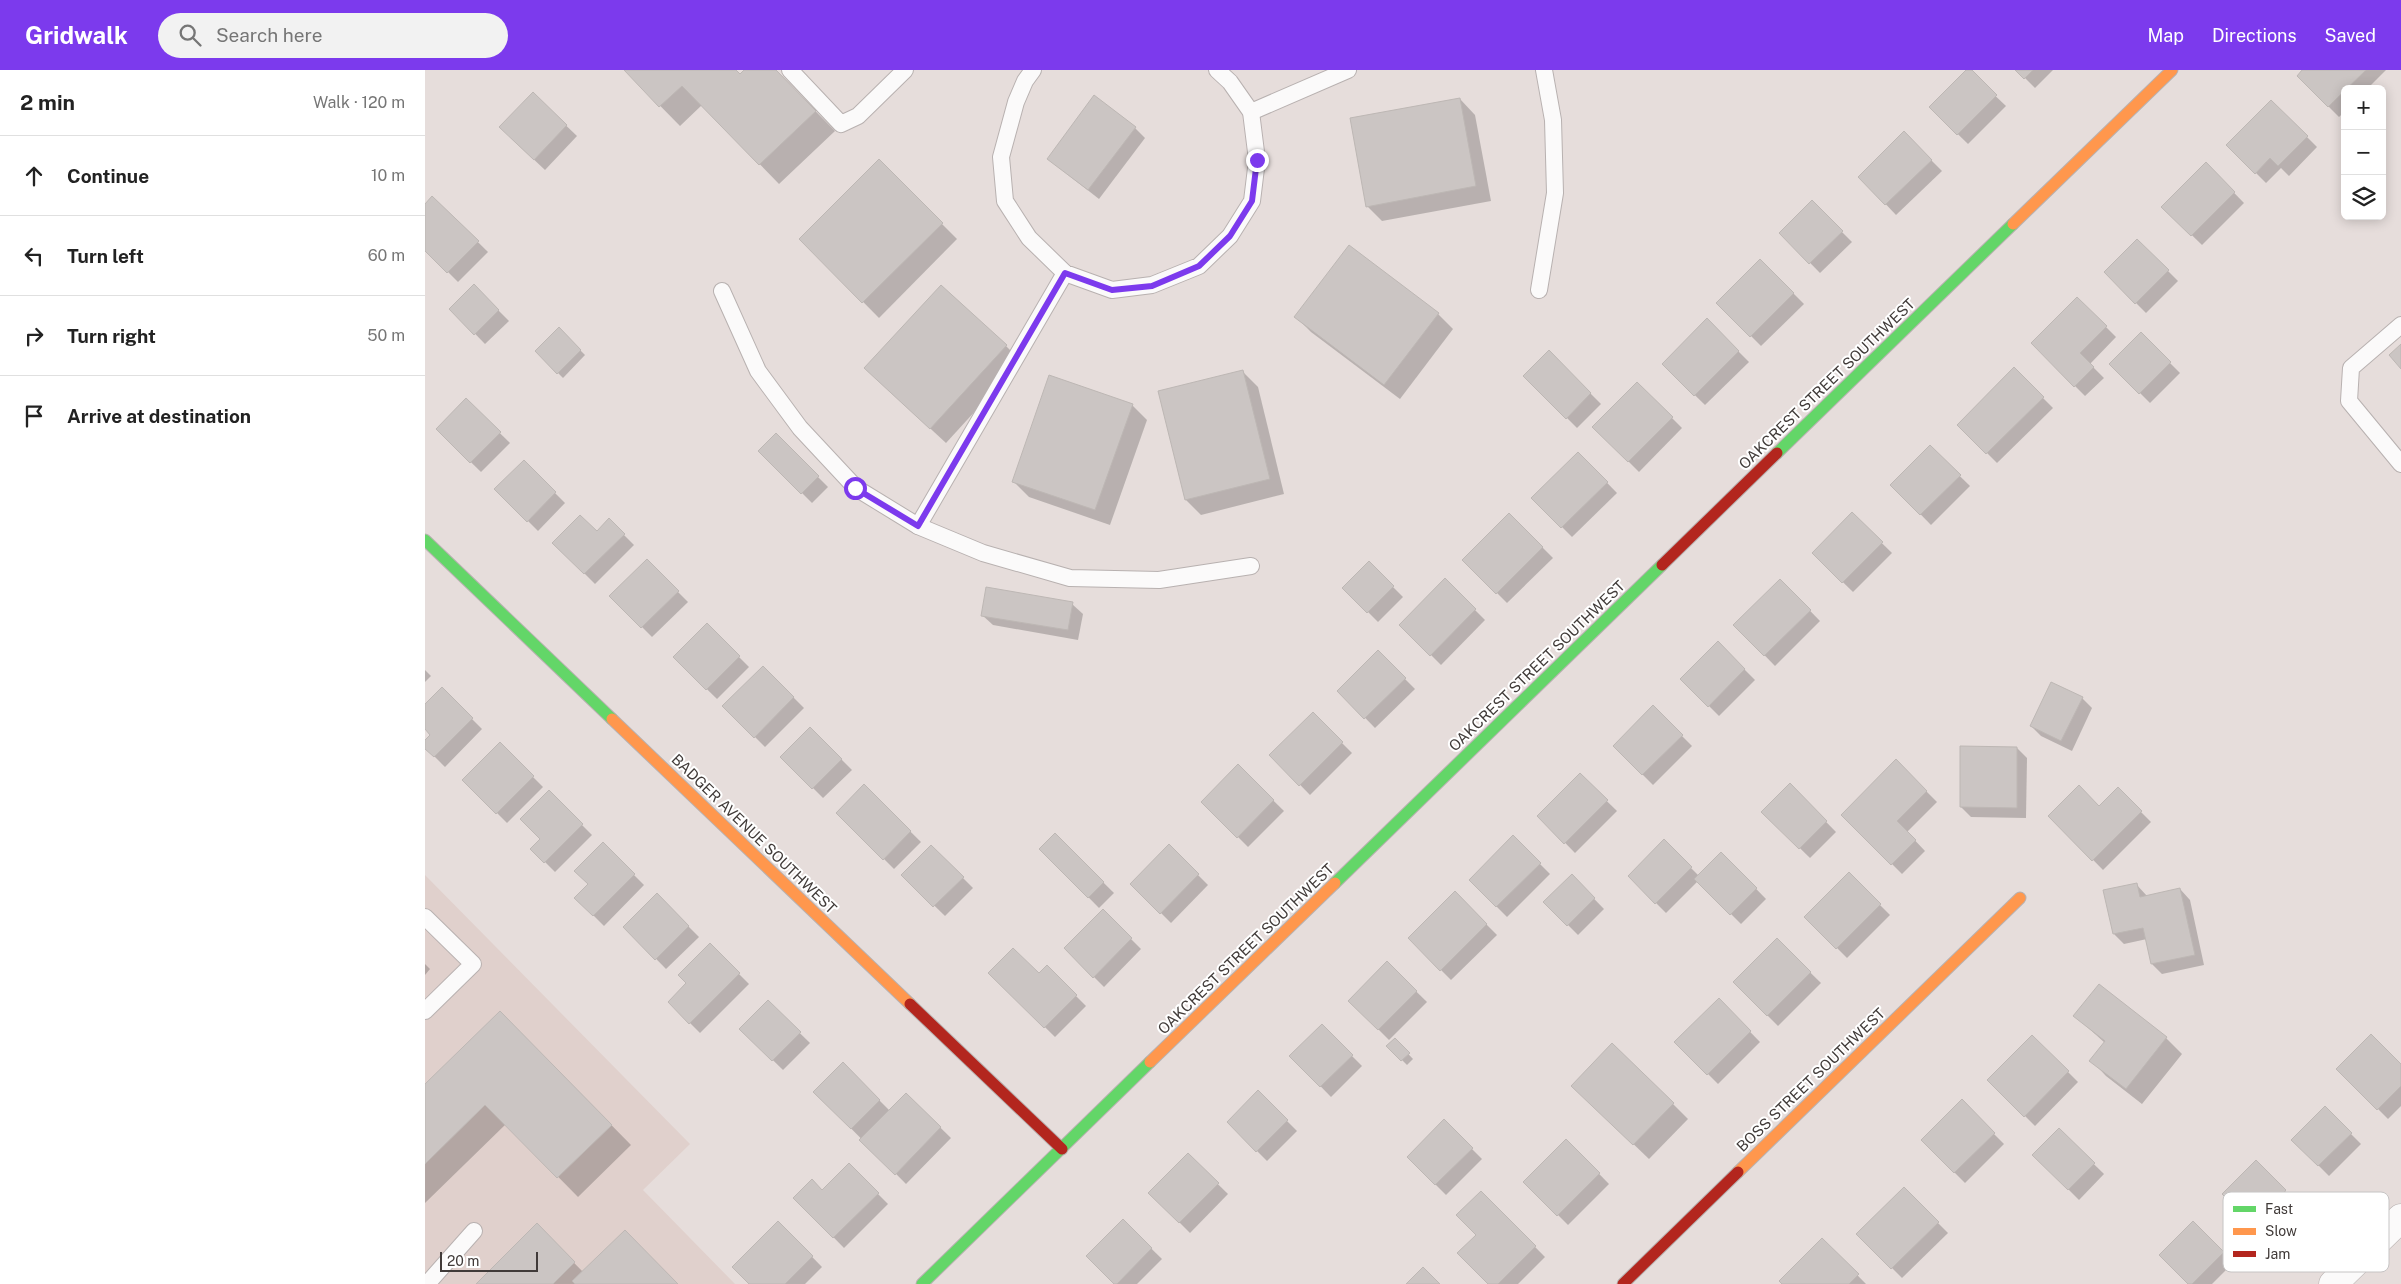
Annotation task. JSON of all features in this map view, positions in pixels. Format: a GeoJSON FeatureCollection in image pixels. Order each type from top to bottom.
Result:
{"type":"FeatureCollection","features":[{"type":"Feature","properties":{"kind":"street","name":"OAKCREST STREET SOUTHWEST"},"geometry":{"type":"LineString","coordinates":[[922,1284],[2171,70]]}},
{"type":"Feature","properties":{"kind":"street","name":"BADGER AVENUE SOUTHWEST"},"geometry":{"type":"LineString","coordinates":[[425,540],[1061,1149]]}},
{"type":"Feature","properties":{"kind":"street","name":"BOSS STREET SOUTHWEST"},"geometry":{"type":"LineString","coordinates":[[1623,1284],[2020,898]]}},
{"type":"Feature","properties":{"kind":"street"},"geometry":{"type":"LineString","coordinates":[[2389,1230],[2401,1218]]}},
{"type":"Feature","properties":{"kind":"street"},"geometry":{"type":"LineString","coordinates":[[2333,1284],[2345,1272]]}},
{"type":"Feature","properties":{"kind":"lane"},"geometry":{"type":"LineString","coordinates":[[790,70],[841,124],[859,116],[905,70]]}},
{"type":"Feature","properties":{"kind":"lane"},"geometry":{"type":"LineString","coordinates":[[1033,70],[1025,81],[1015,102],[1001,157],[1005,201],[1029,238],[1065,273],[1112,290],[1152,286],[1199,266],[1230,236],[1252,201],[1257,160],[1251,112],[1230,82],[1217,70]]}},
{"type":"Feature","properties":{"kind":"lane"},"geometry":{"type":"LineString","coordinates":[[1251,112],[1349,70]]}},
{"type":"Feature","properties":{"kind":"lane"},"geometry":{"type":"LineString","coordinates":[[1539,290],[1555,193],[1553,120],[1545,70]]}},
{"type":"Feature","properties":{"kind":"lane"},"geometry":{"type":"LineString","coordinates":[[918,526],[1065,273]]}},
{"type":"Feature","properties":{"kind":"lane"},"geometry":{"type":"LineString","coordinates":[[723,291],[758,372],[800,428],[855,488],[918,526],[983,553],[1070,578],[1159,580],[1251,566]]}},
{"type":"Feature","properties":{"kind":"lane"},"geometry":{"type":"LineString","coordinates":[[2401,326],[2351,368],[2349,401],[2401,464]]}},
{"type":"Feature","properties":{"kind":"lane"},"geometry":{"type":"LineString","coordinates":[[425,916],[473,964],[425,1011]]}},
{"type":"Feature","properties":{"kind":"lane"},"geometry":{"type":"LineString","coordinates":[[427,1284],[474,1231]]}},
{"type":"Feature","properties":{"kind":"shaded area"},"geometry":{"type":"Polygon","coordinates":[[[425,875],[690,1144],[643,1190],[735,1284],[425,1284],[425,875]]]}},
{"type":"Feature","properties":{"kind":"building"},"geometry":{"type":"Polygon","coordinates":[[[624,70],[736,70],[740,74],[744,70],[776,70],[816,111],[759,165],[682,86],[659,107],[624,70]]]}},
{"type":"Feature","properties":{"kind":"building"},"geometry":{"type":"Polygon","coordinates":[[[1966,70],[1972,70],[1997,95],[1957,135],[1929,107],[1966,70]]]}},
{"type":"Feature","properties":{"kind":"building"},"geometry":{"type":"Polygon","coordinates":[[[2015,70],[2033,70],[2024,79],[2015,70]]]}},
{"type":"Feature","properties":{"kind":"building"},"geometry":{"type":"Polygon","coordinates":[[[2302,70],[2366,70],[2351,85],[2341,85],[2341,94],[2328,107],[2297,76],[2302,70]]]}},
{"type":"Feature","properties":{"kind":"building"},"geometry":{"type":"Polygon","coordinates":[[[533,92],[567,125],[534,160],[499,127],[533,92]]]}},
{"type":"Feature","properties":{"kind":"building"},"geometry":{"type":"Polygon","coordinates":[[[1094,95],[1136,127],[1088,190],[1047,159],[1094,95]]]}},
{"type":"Feature","properties":{"kind":"building"},"geometry":{"type":"Polygon","coordinates":[[[1460,98],[1476,186],[1366,207],[1350,118],[1460,98]]]}},
{"type":"Feature","properties":{"kind":"building"},"geometry":{"type":"Polygon","coordinates":[[[2271,100],[2308,136],[2278,166],[2270,158],[2255,174],[2226,145],[2271,100]]]}},
{"type":"Feature","properties":{"kind":"building"},"geometry":{"type":"Polygon","coordinates":[[[1904,131],[1932,160],[1885,205],[1858,177],[1904,131]]]}},
{"type":"Feature","properties":{"kind":"building"},"geometry":{"type":"Polygon","coordinates":[[[879,159],[943,223],[862,303],[799,239],[879,159]]]}},
{"type":"Feature","properties":{"kind":"building"},"geometry":{"type":"Polygon","coordinates":[[[2206,162],[2235,192],[2191,236],[2161,207],[2206,162]]]}},
{"type":"Feature","properties":{"kind":"building"},"geometry":{"type":"Polygon","coordinates":[[[432,196],[479,241],[447,273],[425,251],[425,204],[432,196]]]}},
{"type":"Feature","properties":{"kind":"building"},"geometry":{"type":"Polygon","coordinates":[[[1812,200],[1843,231],[1809,264],[1779,233],[1812,200]]]}},
{"type":"Feature","properties":{"kind":"building"},"geometry":{"type":"Polygon","coordinates":[[[2137,239],[2169,270],[2135,304],[2104,272],[2137,239]]]}},
{"type":"Feature","properties":{"kind":"building"},"geometry":{"type":"Polygon","coordinates":[[[1349,245],[1439,313],[1384,385],[1294,317],[1349,245]]]}},
{"type":"Feature","properties":{"kind":"building"},"geometry":{"type":"Polygon","coordinates":[[[1760,259],[1794,293],[1750,337],[1716,303],[1760,259]]]}},
{"type":"Feature","properties":{"kind":"building"},"geometry":{"type":"Polygon","coordinates":[[[474,284],[499,310],[474,335],[449,309],[474,284]]]}},
{"type":"Feature","properties":{"kind":"building"},"geometry":{"type":"Polygon","coordinates":[[[941,285],[1007,345],[930,429],[864,368],[941,285]]]}},
{"type":"Feature","properties":{"kind":"building"},"geometry":{"type":"Polygon","coordinates":[[[2077,297],[2107,326],[2080,353],[2094,367],[2074,387],[2031,343],[2077,297]]]}},
{"type":"Feature","properties":{"kind":"building"},"geometry":{"type":"Polygon","coordinates":[[[1707,318],[1739,351],[1694,396],[1662,364],[1707,318]]]}},
{"type":"Feature","properties":{"kind":"building"},"geometry":{"type":"Polygon","coordinates":[[[559,327],[581,350],[557,374],[535,351],[559,327]]]}},
{"type":"Feature","properties":{"kind":"building"},"geometry":{"type":"Polygon","coordinates":[[[2141,332],[2171,362],[2139,394],[2109,364],[2141,332]]]}},
{"type":"Feature","properties":{"kind":"building"},"geometry":{"type":"Polygon","coordinates":[[[2401,344],[2401,369],[2389,355],[2401,344]]]}},
{"type":"Feature","properties":{"kind":"building"},"geometry":{"type":"Polygon","coordinates":[[[1549,350],[1591,393],[1566,419],[1523,376],[1549,350]]]}},
{"type":"Feature","properties":{"kind":"building"},"geometry":{"type":"Polygon","coordinates":[[[2014,367],[2044,397],[1986,454],[1957,425],[2014,367]]]}},
{"type":"Feature","properties":{"kind":"building"},"geometry":{"type":"Polygon","coordinates":[[[1243,370],[1270,479],[1185,500],[1158,391],[1243,370]]]}},
{"type":"Feature","properties":{"kind":"building"},"geometry":{"type":"Polygon","coordinates":[[[1049,375],[1133,404],[1095,510],[1012,482],[1049,375]]]}},
{"type":"Feature","properties":{"kind":"building"},"geometry":{"type":"Polygon","coordinates":[[[1637,382],[1673,417],[1628,462],[1592,427],[1637,382]]]}},
{"type":"Feature","properties":{"kind":"building"},"geometry":{"type":"Polygon","coordinates":[[[466,398],[501,432],[470,463],[436,429],[466,398]]]}},
{"type":"Feature","properties":{"kind":"building"},"geometry":{"type":"Polygon","coordinates":[[[776,433],[819,476],[801,494],[758,451],[776,433]]]}},
{"type":"Feature","properties":{"kind":"building"},"geometry":{"type":"Polygon","coordinates":[[[1930,445],[1961,475],[1920,515],[1890,485],[1930,445]]]}},
{"type":"Feature","properties":{"kind":"building"},"geometry":{"type":"Polygon","coordinates":[[[1578,452],[1608,482],[1561,528],[1531,498],[1578,452]]]}},
{"type":"Feature","properties":{"kind":"building"},"geometry":{"type":"Polygon","coordinates":[[[524,460],[556,492],[527,522],[494,489],[524,460]]]}},
{"type":"Feature","properties":{"kind":"building"},"geometry":{"type":"Polygon","coordinates":[[[1852,512],[1883,542],[1842,583],[1812,553],[1852,512]]]}},
{"type":"Feature","properties":{"kind":"building"},"geometry":{"type":"Polygon","coordinates":[[[1509,513],[1543,547],[1496,594],[1462,560],[1509,513]]]}},
{"type":"Feature","properties":{"kind":"building"},"geometry":{"type":"Polygon","coordinates":[[[580,515],[597,531],[609,518],[625,534],[584,574],[552,543],[580,515]]]}},
{"type":"Feature","properties":{"kind":"building"},"geometry":{"type":"Polygon","coordinates":[[[647,559],[679,591],[641,628],[609,596],[647,559]]]}},
{"type":"Feature","properties":{"kind":"building"},"geometry":{"type":"Polygon","coordinates":[[[1369,561],[1394,586],[1367,613],[1342,588],[1369,561]]]}},
{"type":"Feature","properties":{"kind":"building"},"geometry":{"type":"Polygon","coordinates":[[[1445,578],[1476,609],[1430,656],[1399,625],[1445,578]]]}},
{"type":"Feature","properties":{"kind":"building"},"geometry":{"type":"Polygon","coordinates":[[[1780,579],[1811,610],[1764,656],[1733,625],[1780,579]]]}},
{"type":"Feature","properties":{"kind":"building"},"geometry":{"type":"Polygon","coordinates":[[[986,587],[1073,602],[1068,630],[981,616],[986,587]]]}},
{"type":"Feature","properties":{"kind":"building"},"geometry":{"type":"Polygon","coordinates":[[[707,623],[740,656],[706,690],[673,657],[707,623]]]}},
{"type":"Feature","properties":{"kind":"building"},"geometry":{"type":"Polygon","coordinates":[[[1718,641],[1745,669],[1708,707],[1680,679],[1718,641]]]}},
{"type":"Feature","properties":{"kind":"building"},"geometry":{"type":"Polygon","coordinates":[[[1378,650],[1406,678],[1364,719],[1337,691],[1378,650]]]}},
{"type":"Feature","properties":{"kind":"building"},"geometry":{"type":"Polygon","coordinates":[[[763,666],[794,697],[754,738],[722,706],[763,666]]]}},
{"type":"Feature","properties":{"kind":"building"},"geometry":{"type":"Polygon","coordinates":[[[2051,682],[2083,697],[2061,741],[2030,726],[2051,682]]]}},
{"type":"Feature","properties":{"kind":"building"},"geometry":{"type":"Polygon","coordinates":[[[442,687],[473,718],[434,757],[425,749],[425,740],[430,735],[425,729],[425,704],[442,687]]]}},
{"type":"Feature","properties":{"kind":"building"},"geometry":{"type":"Polygon","coordinates":[[[1653,705],[1683,735],[1642,775],[1613,746],[1653,705]]]}},
{"type":"Feature","properties":{"kind":"building"},"geometry":{"type":"Polygon","coordinates":[[[1313,712],[1343,742],[1299,786],[1269,755],[1313,712]]]}},
{"type":"Feature","properties":{"kind":"building"},"geometry":{"type":"Polygon","coordinates":[[[810,727],[842,759],[812,789],[780,757],[810,727]]]}},
{"type":"Feature","properties":{"kind":"building"},"geometry":{"type":"Polygon","coordinates":[[[500,742],[534,776],[496,814],[462,780],[500,742]]]}},
{"type":"Feature","properties":{"kind":"building"},"geometry":{"type":"Polygon","coordinates":[[[1960,746],[2017,747],[2017,808],[1960,807],[1960,746]]]}},
{"type":"Feature","properties":{"kind":"building"},"geometry":{"type":"Polygon","coordinates":[[[1896,759],[1927,791],[1897,821],[1916,840],[1891,865],[1841,815],[1896,759]]]}},
{"type":"Feature","properties":{"kind":"building"},"geometry":{"type":"Polygon","coordinates":[[[1238,764],[1274,800],[1237,838],[1201,802],[1238,764]]]}},
{"type":"Feature","properties":{"kind":"building"},"geometry":{"type":"Polygon","coordinates":[[[1580,773],[1608,800],[1564,844],[1537,816],[1580,773]]]}},
{"type":"Feature","properties":{"kind":"building"},"geometry":{"type":"Polygon","coordinates":[[[1790,783],[1827,821],[1799,849],[1761,812],[1790,783]]]}},
{"type":"Feature","properties":{"kind":"building"},"geometry":{"type":"Polygon","coordinates":[[[864,784],[911,831],[883,860],[836,813],[864,784]]]}},
{"type":"Feature","properties":{"kind":"building"},"geometry":{"type":"Polygon","coordinates":[[[2079,785],[2099,806],[2118,787],[2142,811],[2092,861],[2048,816],[2079,785]]]}},
{"type":"Feature","properties":{"kind":"building"},"geometry":{"type":"Polygon","coordinates":[[[549,790],[583,824],[544,863],[530,849],[540,839],[520,819],[549,790]]]}},
{"type":"Feature","properties":{"kind":"building"},"geometry":{"type":"Polygon","coordinates":[[[1055,833],[1104,882],[1088,898],[1039,849],[1055,833]]]}},
{"type":"Feature","properties":{"kind":"building"},"geometry":{"type":"Polygon","coordinates":[[[1513,835],[1541,863],[1496,907],[1469,880],[1513,835]]]}},
{"type":"Feature","properties":{"kind":"building"},"geometry":{"type":"Polygon","coordinates":[[[1664,839],[1692,867],[1655,904],[1628,876],[1664,839]]]}},
{"type":"Feature","properties":{"kind":"building"},"geometry":{"type":"Polygon","coordinates":[[[603,842],[635,874],[593,916],[574,898],[588,884],[574,871],[603,842]]]}},
{"type":"Feature","properties":{"kind":"building"},"geometry":{"type":"Polygon","coordinates":[[[1169,844],[1199,874],[1160,914],[1130,884],[1169,844]]]}},
{"type":"Feature","properties":{"kind":"building"},"geometry":{"type":"Polygon","coordinates":[[[931,845],[964,877],[933,907],[901,875],[931,845]]]}},
{"type":"Feature","properties":{"kind":"building"},"geometry":{"type":"Polygon","coordinates":[[[1721,852],[1757,888],[1730,915],[1694,879],[1721,852]]]}},
{"type":"Feature","properties":{"kind":"building"},"geometry":{"type":"Polygon","coordinates":[[[1849,872],[1881,904],[1836,949],[1804,917],[1849,872]]]}},
{"type":"Feature","properties":{"kind":"building"},"geometry":{"type":"Polygon","coordinates":[[[1572,874],[1595,898],[1567,926],[1543,902],[1572,874]]]}},
{"type":"Feature","properties":{"kind":"building"},"geometry":{"type":"Polygon","coordinates":[[[2137,883],[2140,897],[2180,888],[2195,955],[2151,964],[2143,928],[2113,934],[2103,890],[2137,883]]]}},
{"type":"Feature","properties":{"kind":"building"},"geometry":{"type":"Polygon","coordinates":[[[1455,891],[1487,924],[1440,971],[1408,938],[1455,891]]]}},
{"type":"Feature","properties":{"kind":"building"},"geometry":{"type":"Polygon","coordinates":[[[657,893],[689,926],[655,960],[623,927],[657,893]]]}},
{"type":"Feature","properties":{"kind":"building"},"geometry":{"type":"Polygon","coordinates":[[[1103,909],[1132,938],[1093,978],[1064,948],[1103,909]]]}},
{"type":"Feature","properties":{"kind":"building"},"geometry":{"type":"Polygon","coordinates":[[[1777,938],[1811,972],[1767,1016],[1733,982],[1777,938]]]}},
{"type":"Feature","properties":{"kind":"building"},"geometry":{"type":"Polygon","coordinates":[[[710,943],[740,973],[689,1024],[668,1002],[686,983],[678,975],[710,943]]]}},
{"type":"Feature","properties":{"kind":"building"},"geometry":{"type":"Polygon","coordinates":[[[1013,948],[1039,973],[1047,965],[1077,995],[1044,1028],[988,973],[1013,948]]]}},
{"type":"Feature","properties":{"kind":"building"},"geometry":{"type":"Polygon","coordinates":[[[1387,961],[1417,991],[1378,1030],[1348,1001],[1387,961]]]}},
{"type":"Feature","properties":{"kind":"building"},"geometry":{"type":"Polygon","coordinates":[[[2099,984],[2167,1037],[2126,1089],[2089,1061],[2105,1041],[2073,1016],[2099,984]]]}},
{"type":"Feature","properties":{"kind":"building"},"geometry":{"type":"Polygon","coordinates":[[[1719,998],[1751,1031],[1707,1075],[1674,1042],[1719,998]]]}},
{"type":"Feature","properties":{"kind":"building"},"geometry":{"type":"Polygon","coordinates":[[[768,1000],[801,1032],[772,1061],[739,1029],[768,1000]]]}},
{"type":"Feature","properties":{"kind":"building"},"geometry":{"type":"Polygon","coordinates":[[[500,1011],[612,1125],[557,1178],[485,1105],[425,1164],[425,1084],[500,1011]]]}},
{"type":"Feature","properties":{"kind":"building"},"geometry":{"type":"Polygon","coordinates":[[[1322,1024],[1353,1055],[1320,1087],[1289,1056],[1322,1024]]]}},
{"type":"Feature","properties":{"kind":"building"},"geometry":{"type":"Polygon","coordinates":[[[2371,1034],[2401,1064],[2401,1086],[2377,1110],[2336,1069],[2371,1034]]]}},
{"type":"Feature","properties":{"kind":"building"},"geometry":{"type":"Polygon","coordinates":[[[2032,1035],[2069,1071],[2024,1117],[1987,1080],[2032,1035]]]}},
{"type":"Feature","properties":{"kind":"building"},"geometry":{"type":"Polygon","coordinates":[[[1395,1038],[1410,1053],[1401,1061],[1386,1046],[1395,1038]]]}},
{"type":"Feature","properties":{"kind":"building"},"geometry":{"type":"Polygon","coordinates":[[[1612,1043],[1674,1103],[1633,1145],[1571,1086],[1612,1043]]]}},
{"type":"Feature","properties":{"kind":"building"},"geometry":{"type":"Polygon","coordinates":[[[843,1062],[880,1100],[851,1129],[813,1092],[843,1062]]]}},
{"type":"Feature","properties":{"kind":"building"},"geometry":{"type":"Polygon","coordinates":[[[1258,1090],[1288,1120],[1256,1152],[1227,1122],[1258,1090]]]}},
{"type":"Feature","properties":{"kind":"building"},"geometry":{"type":"Polygon","coordinates":[[[906,1093],[941,1127],[895,1175],[859,1140],[906,1093]]]}},
{"type":"Feature","properties":{"kind":"building"},"geometry":{"type":"Polygon","coordinates":[[[1962,1099],[1995,1133],[1954,1173],[1921,1140],[1962,1099]]]}},
{"type":"Feature","properties":{"kind":"building"},"geometry":{"type":"Polygon","coordinates":[[[2325,1106],[2352,1133],[2318,1166],[2291,1140],[2325,1106]]]}},
{"type":"Feature","properties":{"kind":"building"},"geometry":{"type":"Polygon","coordinates":[[[1444,1119],[1473,1148],[1435,1185],[1407,1157],[1444,1119]]]}},
{"type":"Feature","properties":{"kind":"building"},"geometry":{"type":"Polygon","coordinates":[[[2059,1128],[2095,1163],[2068,1190],[2032,1155],[2059,1128]]]}},
{"type":"Feature","properties":{"kind":"building"},"geometry":{"type":"Polygon","coordinates":[[[1566,1139],[1600,1173],[1557,1216],[1523,1182],[1566,1139]]]}},
{"type":"Feature","properties":{"kind":"building"},"geometry":{"type":"Polygon","coordinates":[[[1188,1153],[1219,1183],[1179,1223],[1148,1193],[1188,1153]]]}},
{"type":"Feature","properties":{"kind":"building"},"geometry":{"type":"Polygon","coordinates":[[[2256,1160],[2286,1190],[2284,1192],[2224,1192],[2256,1160]]]}},
{"type":"Feature","properties":{"kind":"building"},"geometry":{"type":"Polygon","coordinates":[[[849,1163],[879,1193],[833,1238],[793,1198],[812,1179],[822,1190],[849,1163]]]}},
{"type":"Feature","properties":{"kind":"building"},"geometry":{"type":"Polygon","coordinates":[[[1904,1187],[1939,1222],[1891,1269],[1856,1234],[1904,1187]]]}},
{"type":"Feature","properties":{"kind":"building"},"geometry":{"type":"Polygon","coordinates":[[[1481,1191],[1536,1246],[1498,1284],[1488,1284],[1457,1253],[1476,1235],[1456,1215],[1481,1191]]]}},
{"type":"Feature","properties":{"kind":"building"},"geometry":{"type":"Polygon","coordinates":[[[1123,1219],[1152,1248],[1117,1284],[1114,1284],[1086,1256],[1123,1219]]]}},
{"type":"Feature","properties":{"kind":"building"},"geometry":{"type":"Polygon","coordinates":[[[778,1221],[813,1256],[785,1284],[749,1284],[732,1267],[778,1221]]]}},
{"type":"Feature","properties":{"kind":"building"},"geometry":{"type":"Polygon","coordinates":[[[2193,1221],[2223,1251],[2192,1284],[2188,1284],[2159,1255],[2193,1221]]]}},
{"type":"Feature","properties":{"kind":"building"},"geometry":{"type":"Polygon","coordinates":[[[537,1223],[575,1262],[553,1284],[476,1284],[537,1223]]]}},
{"type":"Feature","properties":{"kind":"building"},"geometry":{"type":"Polygon","coordinates":[[[625,1230],[678,1284],[575,1284],[572,1281],[625,1230]]]}},
{"type":"Feature","properties":{"kind":"building"},"geometry":{"type":"Polygon","coordinates":[[[1822,1238],[1859,1274],[1849,1284],[1782,1284],[1779,1281],[1822,1238]]]}},
{"type":"Feature","properties":{"kind":"building"},"geometry":{"type":"Polygon","coordinates":[[[1423,1267],[1440,1284],[1406,1284],[1423,1267]]]}},
{"type":"Feature","properties":{"kind":"traffic: fast"},"geometry":{"type":"LineString","coordinates":[[1777,453],[2013,224]]}},
{"type":"Feature","properties":{"kind":"traffic: fast"},"geometry":{"type":"LineString","coordinates":[[425,540],[612,719]]}},
{"type":"Feature","properties":{"kind":"traffic: fast"},"geometry":{"type":"LineString","coordinates":[[1335,883],[1662,565]]}},
{"type":"Feature","properties":{"kind":"traffic: fast"},"geometry":{"type":"LineString","coordinates":[[922,1284],[1150,1062]]}},
{"type":"Feature","properties":{"kind":"traffic: slow"},"geometry":{"type":"LineString","coordinates":[[2013,224],[2172,70]]}},
{"type":"Feature","properties":{"kind":"traffic: slow"},"geometry":{"type":"LineString","coordinates":[[612,719],[910,1004]]}},
{"type":"Feature","properties":{"kind":"traffic: slow"},"geometry":{"type":"LineString","coordinates":[[1150,1062],[1335,883]]}},
{"type":"Feature","properties":{"kind":"traffic: slow"},"geometry":{"type":"LineString","coordinates":[[1738,1172],[2020,898]]}},
{"type":"Feature","properties":{"kind":"traffic: jam"},"geometry":{"type":"LineString","coordinates":[[1662,565],[1777,453]]}},
{"type":"Feature","properties":{"kind":"traffic: jam"},"geometry":{"type":"LineString","coordinates":[[910,1004],[1062,1149]]}},
{"type":"Feature","properties":{"kind":"traffic: jam"},"geometry":{"type":"LineString","coordinates":[[1623,1284],[1738,1172]]}},
{"type":"Feature","properties":{"kind":"route"},"geometry":{"type":"LineString","coordinates":[[855,488],[918,526],[1065,273],[1112,290],[1152,286],[1199,266],[1230,236],[1252,201],[1257,160]]}}]}
